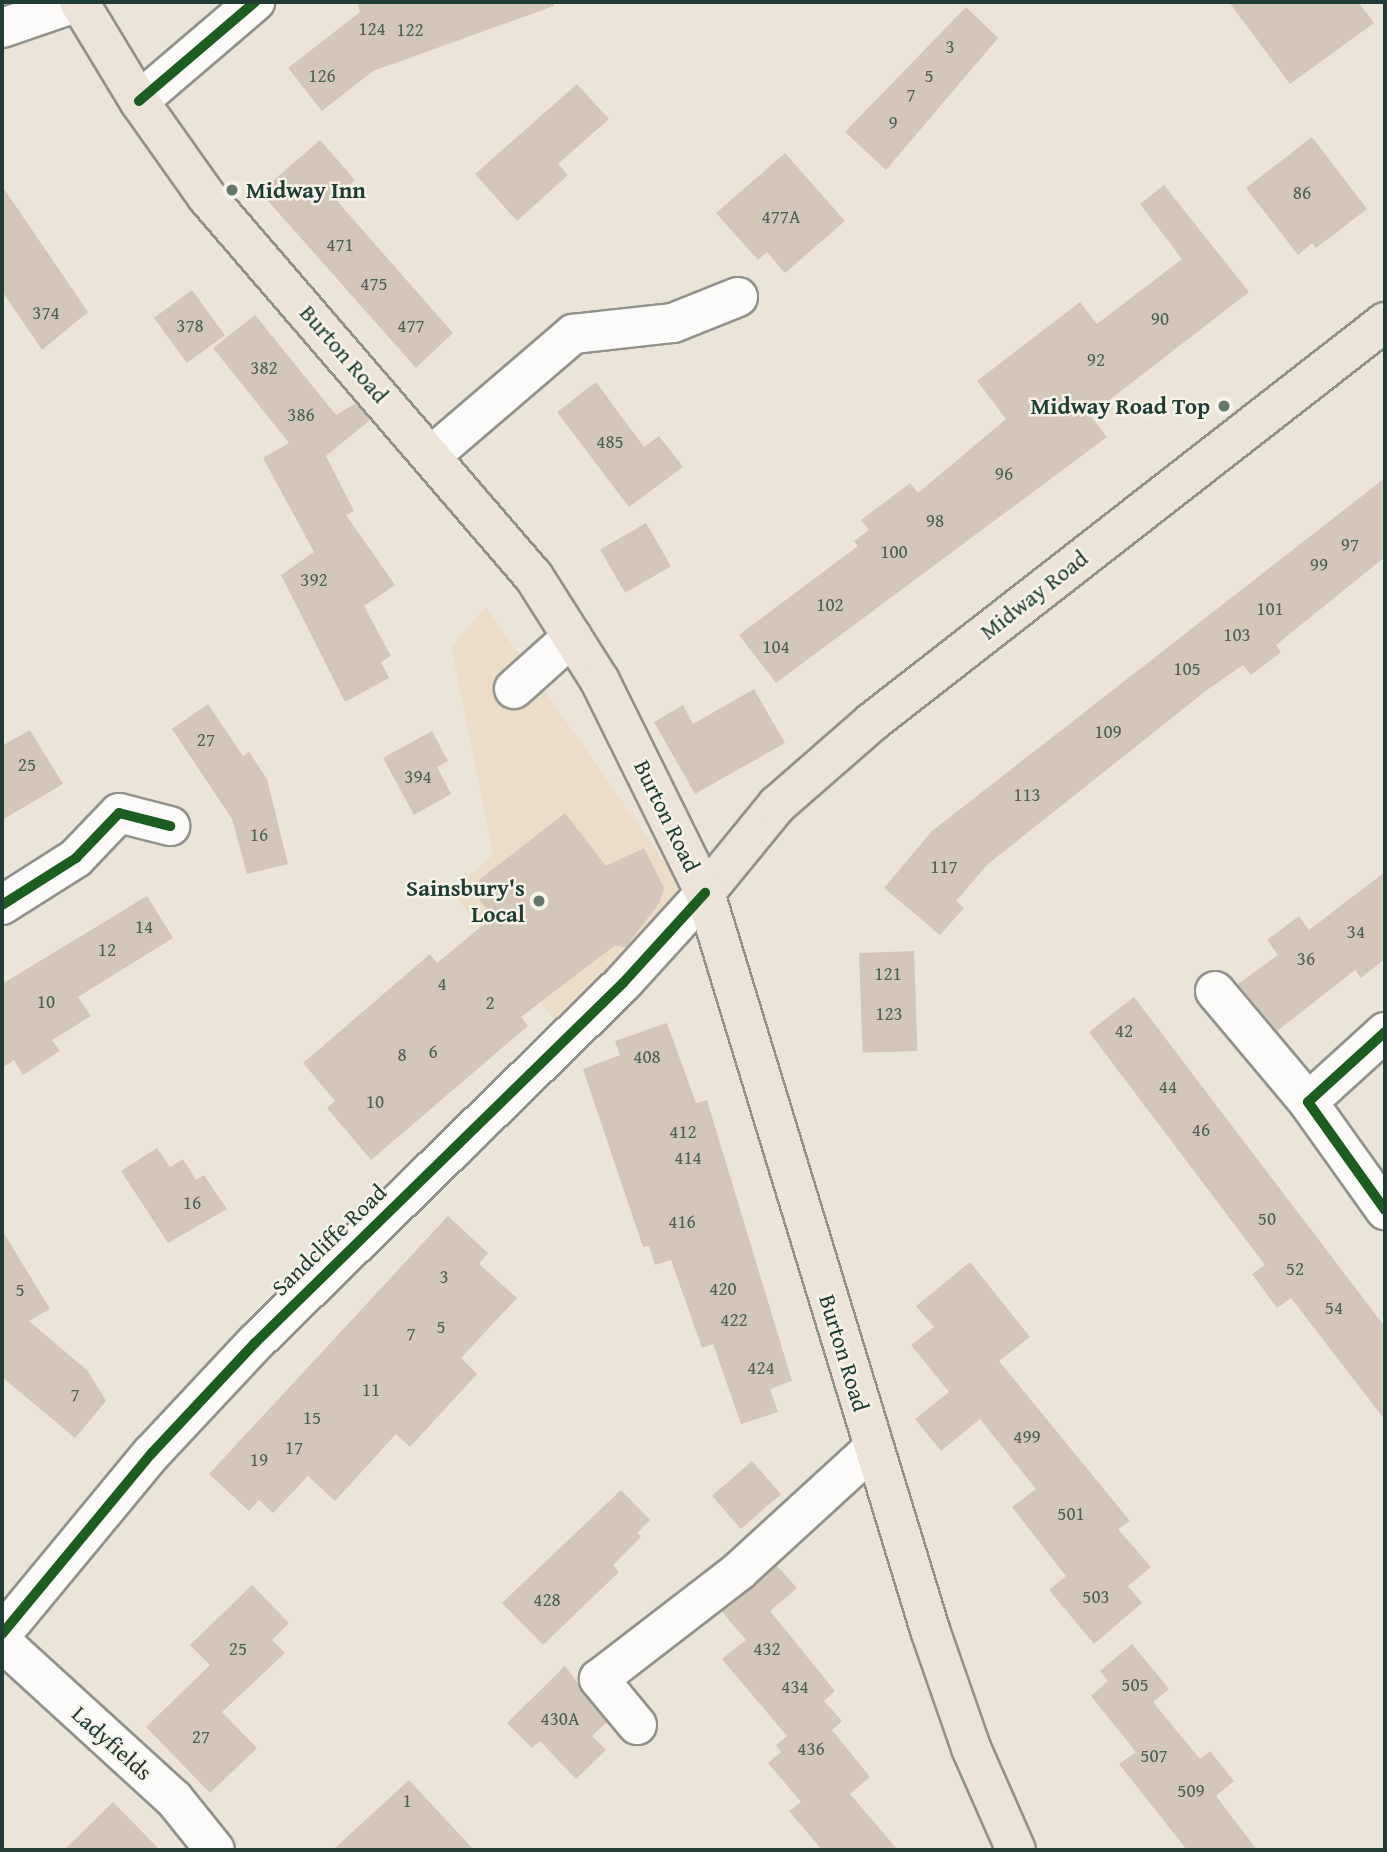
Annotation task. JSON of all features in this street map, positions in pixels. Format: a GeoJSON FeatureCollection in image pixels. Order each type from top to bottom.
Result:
{"type":"FeatureCollection","features":[{"type":"Feature","properties":{"kind":"main road","name":"Burton Road"},"geometry":{"type":"LineString","coordinates":[[78,2],[139,102],[207,197],[432,455],[534,578],[600,681],[705,893],[873,1448],[971,1748],[1016,1850]]}},
{"type":"Feature","properties":{"kind":"main road","name":"Midway Road"},"geometry":{"type":"LineString","coordinates":[[705,893],[777,805],[872,722],[1385,322]]}},
{"type":"Feature","properties":{"kind":"street"},"geometry":{"type":"LineString","coordinates":[[2,28],[78,2]]}},
{"type":"Feature","properties":{"kind":"street"},"geometry":{"type":"LineString","coordinates":[[139,102],[255,2]]}},
{"type":"Feature","properties":{"kind":"street"},"geometry":{"type":"LineString","coordinates":[[432,455],[573,334],[673,323],[738,297]]}},
{"type":"Feature","properties":{"kind":"street"},"geometry":{"type":"LineString","coordinates":[[514,690],[572,637]]}},
{"type":"Feature","properties":{"kind":"street"},"geometry":{"type":"LineString","coordinates":[[2,905],[76,858],[119,813],[170,826]]}},
{"type":"Feature","properties":{"kind":"street","name":"Sandcliffe Road"},"geometry":{"type":"LineString","coordinates":[[2,1634],[152,1453],[255,1343],[623,983],[705,893]]}},
{"type":"Feature","properties":{"kind":"street"},"geometry":{"type":"LineString","coordinates":[[1215,991],[1308,1102],[1385,1210]]}},
{"type":"Feature","properties":{"kind":"street"},"geometry":{"type":"LineString","coordinates":[[1308,1102],[1385,1031]]}},
{"type":"Feature","properties":{"kind":"street"},"geometry":{"type":"LineString","coordinates":[[636,1725],[599,1679],[739,1571],[873,1448]]}},
{"type":"Feature","properties":{"kind":"street","name":"Ladyfields"},"geometry":{"type":"LineString","coordinates":[[2,1642],[174,1799],[215,1850]]}},
{"type":"Feature","properties":{"kind":"shaded area"},"geometry":{"type":"Polygon","coordinates":[[[486,607],[682,887],[557,1023],[451,891],[493,855],[451,647],[486,607]]]}},
{"type":"Feature","properties":{"kind":"building"},"geometry":{"type":"Polygon","coordinates":[[[357,2],[553,2],[554,6],[373,71],[322,111],[288,68],[360,12],[357,2]]]}},
{"type":"Feature","properties":{"kind":"building"},"geometry":{"type":"Polygon","coordinates":[[[1229,2],[1358,2],[1374,23],[1290,84],[1229,2]]]}},
{"type":"Feature","properties":{"kind":"building"},"geometry":{"type":"Polygon","coordinates":[[[966,7],[998,38],[886,170],[845,132],[966,7]]]}},
{"type":"Feature","properties":{"kind":"building"},"geometry":{"type":"Polygon","coordinates":[[[577,84],[609,119],[558,164],[568,175],[517,221],[475,174],[577,84]]]}},
{"type":"Feature","properties":{"kind":"building"},"geometry":{"type":"Polygon","coordinates":[[[1312,137],[1367,209],[1316,248],[1312,243],[1298,255],[1246,188],[1312,137]]]}},
{"type":"Feature","properties":{"kind":"building"},"geometry":{"type":"Polygon","coordinates":[[[320,140],[355,180],[338,195],[341,199],[338,202],[453,333],[416,368],[260,192],[320,140]]]}},
{"type":"Feature","properties":{"kind":"building"},"geometry":{"type":"Polygon","coordinates":[[[785,153],[845,221],[785,273],[767,252],[758,260],[716,213],[785,153]]]}},
{"type":"Feature","properties":{"kind":"building"},"geometry":{"type":"Polygon","coordinates":[[[1164,185],[1249,292],[1090,415],[1107,437],[776,683],[739,635],[858,546],[854,541],[869,530],[861,520],[910,483],[918,493],[1006,419],[977,381],[1080,302],[1097,324],[1182,259],[1140,204],[1164,185]]]}},
{"type":"Feature","properties":{"kind":"building"},"geometry":{"type":"Polygon","coordinates":[[[2,186],[88,312],[42,350],[2,291],[2,186]]]}},
{"type":"Feature","properties":{"kind":"building"},"geometry":{"type":"Polygon","coordinates":[[[192,290],[225,335],[187,363],[154,318],[192,290]]]}},
{"type":"Feature","properties":{"kind":"building"},"geometry":{"type":"Polygon","coordinates":[[[255,315],[336,415],[356,403],[370,420],[326,456],[354,511],[346,515],[395,585],[364,606],[391,656],[381,662],[389,678],[345,702],[281,575],[314,552],[263,458],[289,443],[213,348],[255,315]]]}},
{"type":"Feature","properties":{"kind":"building"},"geometry":{"type":"Polygon","coordinates":[[[596,382],[644,447],[659,436],[683,467],[629,507],[557,412],[596,382]]]}},
{"type":"Feature","properties":{"kind":"building"},"geometry":{"type":"Polygon","coordinates":[[[1385,478],[1385,557],[1276,645],[1281,652],[1251,675],[1243,665],[1207,690],[988,864],[956,901],[964,908],[940,935],[884,888],[932,831],[1385,478]]]}},
{"type":"Feature","properties":{"kind":"building"},"geometry":{"type":"Polygon","coordinates":[[[646,523],[671,566],[625,593],[600,550],[646,523]]]}},
{"type":"Feature","properties":{"kind":"building"},"geometry":{"type":"Polygon","coordinates":[[[754,689],[785,743],[695,794],[654,722],[683,705],[693,724],[754,689]]]}},
{"type":"Feature","properties":{"kind":"building"},"geometry":{"type":"Polygon","coordinates":[[[208,704],[243,756],[249,752],[267,779],[288,864],[247,874],[232,819],[172,729],[208,704]]]}},
{"type":"Feature","properties":{"kind":"building"},"geometry":{"type":"Polygon","coordinates":[[[30,730],[63,784],[2,820],[2,746],[30,730]]]}},
{"type":"Feature","properties":{"kind":"building"},"geometry":{"type":"Polygon","coordinates":[[[432,731],[448,761],[437,767],[451,794],[414,815],[383,758],[432,731]]]}},
{"type":"Feature","properties":{"kind":"building"},"geometry":{"type":"Polygon","coordinates":[[[565,813],[606,866],[644,848],[664,888],[660,902],[626,947],[614,946],[521,1017],[528,1026],[371,1160],[327,1108],[335,1101],[303,1063],[430,954],[437,963],[493,917],[470,887],[565,813]]]}},
{"type":"Feature","properties":{"kind":"building"},"geometry":{"type":"Polygon","coordinates":[[[1385,872],[1385,959],[1361,978],[1355,970],[1277,1031],[1238,984],[1278,955],[1267,940],[1299,916],[1309,930],[1385,872]]]}},
{"type":"Feature","properties":{"kind":"building"},"geometry":{"type":"Polygon","coordinates":[[[147,896],[173,938],[78,997],[91,1016],[52,1040],[60,1051],[23,1075],[14,1060],[2,1068],[2,984],[147,896]]]}},
{"type":"Feature","properties":{"kind":"building"},"geometry":{"type":"Polygon","coordinates":[[[914,951],[917,1051],[863,1053],[859,953],[914,951]]]}},
{"type":"Feature","properties":{"kind":"building"},"geometry":{"type":"Polygon","coordinates":[[[1134,997],[1385,1327],[1385,1420],[1291,1298],[1277,1308],[1252,1274],[1265,1265],[1089,1032],[1134,997]]]}},
{"type":"Feature","properties":{"kind":"building"},"geometry":{"type":"Polygon","coordinates":[[[667,1023],[696,1103],[707,1100],[792,1381],[770,1389],[778,1412],[741,1424],[713,1344],[702,1348],[671,1260],[655,1265],[649,1246],[643,1247],[583,1069],[620,1055],[615,1041],[667,1023]]]}},
{"type":"Feature","properties":{"kind":"building"},"geometry":{"type":"Polygon","coordinates":[[[157,1148],[170,1167],[183,1159],[196,1180],[204,1175],[227,1209],[168,1243],[121,1171],[157,1148]]]}},
{"type":"Feature","properties":{"kind":"building"},"geometry":{"type":"Polygon","coordinates":[[[448,1216],[488,1253],[479,1264],[517,1298],[461,1358],[477,1374],[410,1447],[396,1434],[335,1501],[308,1476],[273,1513],[259,1500],[249,1511],[209,1474],[448,1216]]]}},
{"type":"Feature","properties":{"kind":"building"},"geometry":{"type":"Polygon","coordinates":[[[2,1230],[50,1309],[29,1321],[88,1371],[106,1401],[75,1438],[2,1377],[2,1230]]]}},
{"type":"Feature","properties":{"kind":"building"},"geometry":{"type":"Polygon","coordinates":[[[970,1262],[1030,1337],[999,1361],[1130,1521],[1118,1529],[1151,1567],[1128,1586],[1142,1603],[1094,1644],[1049,1590],[1066,1576],[1012,1507],[1036,1489],[980,1419],[941,1451],[915,1419],[949,1392],[911,1345],[934,1327],[916,1306],[970,1262]]]}},
{"type":"Feature","properties":{"kind":"building"},"geometry":{"type":"Polygon","coordinates":[[[752,1461],[781,1494],[741,1529],[712,1496],[752,1461]]]}},
{"type":"Feature","properties":{"kind":"building"},"geometry":{"type":"Polygon","coordinates":[[[621,1490],[650,1520],[637,1533],[641,1537],[613,1565],[619,1572],[543,1645],[502,1603],[621,1490]]]}},
{"type":"Feature","properties":{"kind":"building"},"geometry":{"type":"Polygon","coordinates":[[[777,1566],[797,1588],[770,1611],[835,1691],[824,1701],[842,1721],[832,1730],[870,1777],[850,1794],[898,1850],[822,1850],[789,1811],[801,1802],[768,1763],[781,1752],[776,1745],[787,1736],[722,1659],[746,1640],[722,1612],[777,1566]]]}},
{"type":"Feature","properties":{"kind":"building"},"geometry":{"type":"Polygon","coordinates":[[[252,1585],[289,1623],[272,1640],[285,1653],[222,1712],[257,1748],[210,1793],[146,1727],[210,1665],[190,1645],[252,1585]]]}},
{"type":"Feature","properties":{"kind":"building"},"geometry":{"type":"Polygon","coordinates":[[[1132,1644],[1169,1689],[1153,1702],[1200,1759],[1210,1751],[1234,1781],[1216,1796],[1257,1850],[1187,1850],[1119,1764],[1136,1752],[1091,1696],[1108,1681],[1100,1671],[1132,1644]]]}},
{"type":"Feature","properties":{"kind":"building"},"geometry":{"type":"Polygon","coordinates":[[[565,1666],[607,1722],[592,1736],[606,1750],[576,1779],[540,1741],[532,1748],[507,1723],[565,1666]]]}},
{"type":"Feature","properties":{"kind":"building"},"geometry":{"type":"Polygon","coordinates":[[[409,1780],[474,1850],[333,1850],[409,1780]]]}},
{"type":"Feature","properties":{"kind":"building"},"geometry":{"type":"Polygon","coordinates":[[[113,1802],[160,1850],[64,1850],[113,1802]]]}},
{"type":"Feature","properties":{"kind":"cycle path"},"geometry":{"type":"LineString","coordinates":[[139,101],[255,2]]}},
{"type":"Feature","properties":{"kind":"cycle path"},"geometry":{"type":"LineString","coordinates":[[2,905],[76,858],[119,813],[170,826]]}},
{"type":"Feature","properties":{"kind":"cycle path"},"geometry":{"type":"LineString","coordinates":[[2,1634],[152,1453],[255,1343],[623,983],[705,893]]}},
{"type":"Feature","properties":{"kind":"cycle path"},"geometry":{"type":"LineString","coordinates":[[1385,1032],[1308,1102],[1385,1210]]}},
{"type":"Feature","properties":{"kind":"place","name":"Midway Inn"},"geometry":{"type":"Point","coordinates":[232,190]}},
{"type":"Feature","properties":{"kind":"place","name":"Midway Road Top"},"geometry":{"type":"Point","coordinates":[1224,406]}},
{"type":"Feature","properties":{"kind":"place","name":"Sainsbury's Local"},"geometry":{"type":"Point","coordinates":[539,901]}}]}
